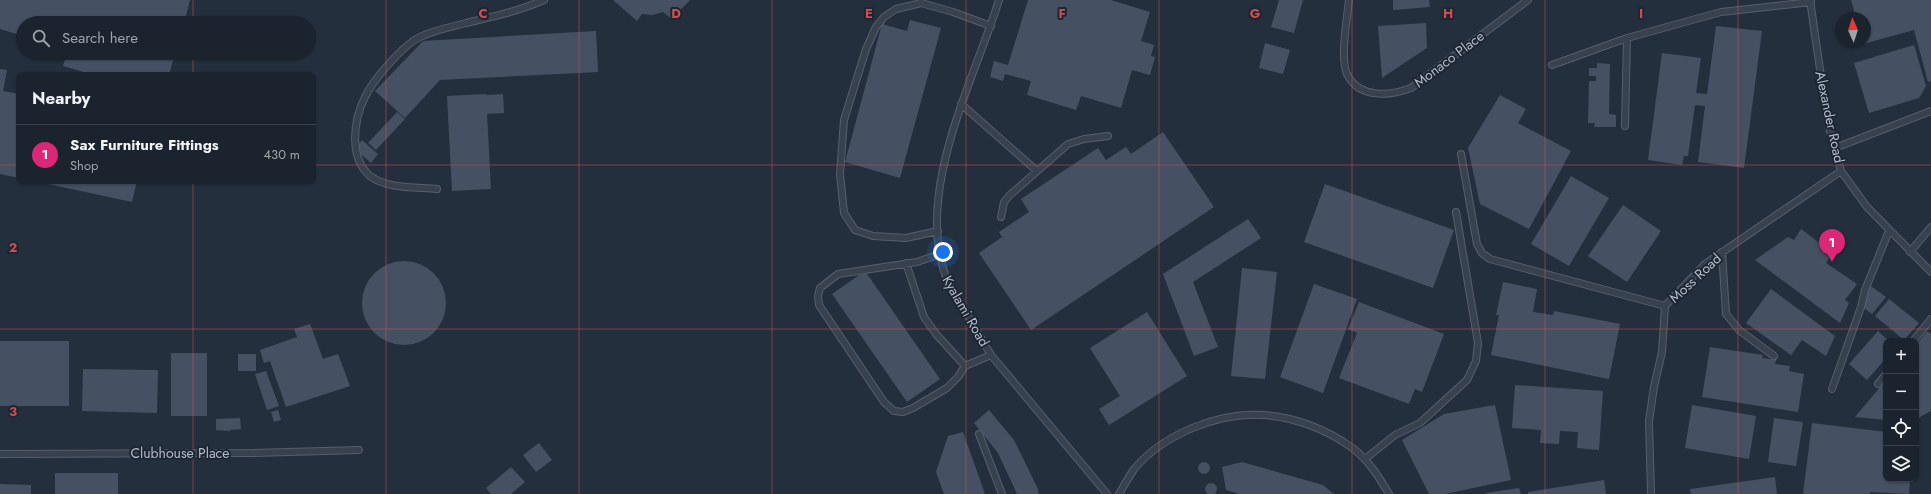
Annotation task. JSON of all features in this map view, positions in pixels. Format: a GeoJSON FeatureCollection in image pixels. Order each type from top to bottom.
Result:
{"type":"FeatureCollection","features":[{"type":"Feature","properties":{"kind":"lane"},"geometry":{"type":"LineString","coordinates":[[437,189],[394,185],[380,182],[363,168],[354,147],[359,109],[366,95],[402,51],[420,37],[441,29],[530,6],[544,0]]}},
{"type":"Feature","properties":{"kind":"lane","name":"Kyalami Road"},"geometry":{"type":"LineString","coordinates":[[999,0],[991,26],[961,104],[946,151],[938,210],[938,231],[943,270],[948,282],[991,355],[1107,494]]}},
{"type":"Feature","properties":{"kind":"lane","name":"Monaco Place"},"geometry":{"type":"LineString","coordinates":[[1349,0],[1344,54],[1347,74],[1356,85],[1366,91],[1381,95],[1400,92],[1411,88],[1528,0]]}},
{"type":"Feature","properties":{"kind":"lane"},"geometry":{"type":"LineString","coordinates":[[1552,65],[1626,38],[1721,12],[1811,1]]}},
{"type":"Feature","properties":{"kind":"lane","name":"Alexander Road"},"geometry":{"type":"LineString","coordinates":[[1811,1],[1824,96],[1841,171],[1867,208],[1931,272]]}},
{"type":"Feature","properties":{"kind":"lane"},"geometry":{"type":"LineString","coordinates":[[938,231],[906,238],[873,236],[855,230],[844,213],[840,174],[844,120],[866,49],[876,27],[884,17],[896,9],[921,3],[953,12],[991,26]]}},
{"type":"Feature","properties":{"kind":"lane"},"geometry":{"type":"LineString","coordinates":[[1625,126],[1626,38]]}},
{"type":"Feature","properties":{"kind":"lane"},"geometry":{"type":"LineString","coordinates":[[961,104],[1037,171]]}},
{"type":"Feature","properties":{"kind":"lane"},"geometry":{"type":"LineString","coordinates":[[1835,148],[1931,111]]}},
{"type":"Feature","properties":{"kind":"lane"},"geometry":{"type":"LineString","coordinates":[[1001,217],[1004,202],[1010,195],[1068,144],[1084,139],[1108,136]]}},
{"type":"Feature","properties":{"kind":"lane"},"geometry":{"type":"LineString","coordinates":[[1461,154],[1477,244],[1482,253],[1490,259],[1665,306]]}},
{"type":"Feature","properties":{"kind":"lane","name":"Moss Road"},"geometry":{"type":"LineString","coordinates":[[1650,494],[1649,422],[1654,387],[1662,352],[1665,306],[1705,264],[1841,171]]}},
{"type":"Feature","properties":{"kind":"lane"},"geometry":{"type":"LineString","coordinates":[[1365,459],[1395,436],[1420,423],[1432,413],[1467,380],[1476,361],[1478,343],[1456,212]]}},
{"type":"Feature","properties":{"kind":"lane"},"geometry":{"type":"LineString","coordinates":[[1910,252],[1931,227]]}},
{"type":"Feature","properties":{"kind":"lane"},"geometry":{"type":"LineString","coordinates":[[1832,389],[1861,307],[1865,290],[1889,231]]}},
{"type":"Feature","properties":{"kind":"lane"},"geometry":{"type":"LineString","coordinates":[[1722,252],[1726,314],[1739,330],[1774,356]]}},
{"type":"Feature","properties":{"kind":"lane"},"geometry":{"type":"LineString","coordinates":[[940,254],[917,262],[838,274],[820,288],[818,296],[819,305],[884,402],[894,411],[903,412],[913,408],[947,388],[958,377],[965,366],[991,355]]}},
{"type":"Feature","properties":{"kind":"lane"},"geometry":{"type":"LineString","coordinates":[[906,263],[924,317],[936,334],[965,366]]}},
{"type":"Feature","properties":{"kind":"lane"},"geometry":{"type":"LineString","coordinates":[[1915,338],[1931,319]]}},
{"type":"Feature","properties":{"kind":"lane"},"geometry":{"type":"LineString","coordinates":[[1878,384],[1883,378]]}},
{"type":"Feature","properties":{"kind":"lane"},"geometry":{"type":"LineString","coordinates":[[1119,494],[1135,468],[1159,447],[1183,432],[1211,422],[1235,416],[1264,415],[1295,421],[1323,430],[1352,447],[1365,459],[1389,494]]}},
{"type":"Feature","properties":{"kind":"lane"},"geometry":{"type":"LineString","coordinates":[[979,434],[1002,494]]}},
{"type":"Feature","properties":{"kind":"lane","name":"Clubhouse Place"},"geometry":{"type":"LineString","coordinates":[[0,454],[254,453],[359,450]]}},
{"type":"Feature","properties":{"kind":"building"},"geometry":{"type":"Polygon","coordinates":[[[0,0],[190,0],[186,16],[16,16],[16,34],[0,29],[0,0]]]}},
{"type":"Feature","properties":{"kind":"building"},"geometry":{"type":"Polygon","coordinates":[[[613,0],[690,0],[672,19],[663,12],[652,15],[642,14],[637,21],[613,0]]]}},
{"type":"Feature","properties":{"kind":"building"},"geometry":{"type":"Polygon","coordinates":[[[1028,0],[1111,0],[1150,12],[1141,41],[1154,45],[1151,56],[1155,57],[1150,75],[1132,70],[1121,108],[1081,96],[1076,110],[1027,95],[1031,81],[1005,74],[1003,81],[990,77],[994,61],[1008,65],[1028,0]]]}},
{"type":"Feature","properties":{"kind":"building"},"geometry":{"type":"Polygon","coordinates":[[[1279,0],[1303,0],[1294,33],[1271,27],[1279,0]]]}},
{"type":"Feature","properties":{"kind":"building"},"geometry":{"type":"Polygon","coordinates":[[[1393,0],[1429,0],[1430,7],[1393,10],[1393,0]]]}},
{"type":"Feature","properties":{"kind":"building"},"geometry":{"type":"Polygon","coordinates":[[[1851,0],[1931,0],[1931,81],[1928,82],[1914,30],[1871,42],[1871,12],[1854,12],[1851,0]]]}},
{"type":"Feature","properties":{"kind":"building"},"geometry":{"type":"Polygon","coordinates":[[[910,20],[941,28],[900,178],[845,162],[882,24],[907,31],[910,20]]]}},
{"type":"Feature","properties":{"kind":"building"},"geometry":{"type":"Polygon","coordinates":[[[1426,23],[1427,48],[1382,78],[1378,26],[1426,23]]]}},
{"type":"Feature","properties":{"kind":"building"},"geometry":{"type":"Polygon","coordinates":[[[1716,26],[1762,31],[1744,168],[1698,162],[1705,106],[1695,105],[1688,156],[1684,156],[1682,165],[1648,160],[1662,53],[1701,58],[1696,93],[1707,94],[1716,26]]]}},
{"type":"Feature","properties":{"kind":"building"},"geometry":{"type":"Polygon","coordinates":[[[596,31],[598,72],[440,80],[405,118],[375,91],[423,41],[596,31]]]}},
{"type":"Feature","properties":{"kind":"building"},"geometry":{"type":"Polygon","coordinates":[[[1265,43],[1290,50],[1283,74],[1259,68],[1265,43]]]}},
{"type":"Feature","properties":{"kind":"building"},"geometry":{"type":"Polygon","coordinates":[[[1914,45],[1926,86],[1919,98],[1869,113],[1854,63],[1914,45]]]}},
{"type":"Feature","properties":{"kind":"building"},"geometry":{"type":"Polygon","coordinates":[[[65,60],[173,60],[170,72],[84,72],[63,66],[65,60]]]}},
{"type":"Feature","properties":{"kind":"building"},"geometry":{"type":"Polygon","coordinates":[[[1597,63],[1610,64],[1609,114],[1616,115],[1616,127],[1594,127],[1595,123],[1588,123],[1589,81],[1596,81],[1596,76],[1589,76],[1589,68],[1597,68],[1597,63]]]}},
{"type":"Feature","properties":{"kind":"building"},"geometry":{"type":"Polygon","coordinates":[[[0,69],[7,70],[3,91],[16,93],[16,177],[0,174],[0,69]]]}},
{"type":"Feature","properties":{"kind":"building"},"geometry":{"type":"Polygon","coordinates":[[[503,94],[504,113],[487,114],[491,189],[452,191],[447,96],[503,94]]]}},
{"type":"Feature","properties":{"kind":"building"},"geometry":{"type":"Polygon","coordinates":[[[1500,95],[1526,109],[1518,123],[1571,151],[1529,229],[1480,204],[1468,148],[1500,95]]]}},
{"type":"Feature","properties":{"kind":"building"},"geometry":{"type":"Polygon","coordinates":[[[397,112],[405,119],[376,150],[368,143],[397,112]]]}},
{"type":"Feature","properties":{"kind":"building"},"geometry":{"type":"Polygon","coordinates":[[[1163,132],[1214,207],[1031,330],[979,253],[1002,237],[999,232],[1029,212],[1021,199],[1098,148],[1106,160],[1126,147],[1131,154],[1163,132]]]}},
{"type":"Feature","properties":{"kind":"building"},"geometry":{"type":"Polygon","coordinates":[[[362,140],[378,154],[371,163],[355,149],[362,140]]]}},
{"type":"Feature","properties":{"kind":"building"},"geometry":{"type":"Polygon","coordinates":[[[1571,176],[1609,198],[1569,266],[1531,244],[1571,176]]]}},
{"type":"Feature","properties":{"kind":"building"},"geometry":{"type":"Polygon","coordinates":[[[48,184],[136,184],[132,202],[48,184]]]}},
{"type":"Feature","properties":{"kind":"building"},"geometry":{"type":"Polygon","coordinates":[[[1325,184],[1454,230],[1433,288],[1304,242],[1325,184]]]}},
{"type":"Feature","properties":{"kind":"building"},"geometry":{"type":"Polygon","coordinates":[[[1623,205],[1661,231],[1627,282],[1588,256],[1623,205]]]}},
{"type":"Feature","properties":{"kind":"building"},"geometry":{"type":"Polygon","coordinates":[[[1248,219],[1261,238],[1193,282],[1218,347],[1194,356],[1163,274],[1248,219]]]}},
{"type":"Feature","properties":{"kind":"building"},"geometry":{"type":"Polygon","coordinates":[[[1801,229],[1833,253],[1826,263],[1857,284],[1845,300],[1849,303],[1840,323],[1755,260],[1788,237],[1794,240],[1801,229]]]}},
{"type":"Feature","properties":{"kind":"building"},"geometry":{"type":"Polygon","coordinates":[[[404,261],[420,264],[434,273],[443,287],[446,303],[443,319],[434,333],[420,342],[404,345],[388,342],[374,333],[365,319],[362,303],[365,287],[374,273],[388,264],[404,261]]]}},
{"type":"Feature","properties":{"kind":"building"},"geometry":{"type":"Polygon","coordinates":[[[1242,268],[1277,272],[1265,379],[1231,376],[1242,268]]]}},
{"type":"Feature","properties":{"kind":"building"},"geometry":{"type":"Polygon","coordinates":[[[865,271],[940,379],[907,402],[832,294],[865,271]]]}},
{"type":"Feature","properties":{"kind":"building"},"geometry":{"type":"Polygon","coordinates":[[[1503,282],[1537,289],[1533,312],[1553,315],[1554,311],[1620,324],[1609,379],[1491,355],[1499,315],[1496,315],[1503,282]]]}},
{"type":"Feature","properties":{"kind":"building"},"geometry":{"type":"Polygon","coordinates":[[[1314,284],[1357,299],[1323,393],[1280,377],[1314,284]]]}},
{"type":"Feature","properties":{"kind":"building"},"geometry":{"type":"Polygon","coordinates":[[[1871,286],[1886,297],[1872,314],[1862,307],[1871,286]]]}},
{"type":"Feature","properties":{"kind":"building"},"geometry":{"type":"Polygon","coordinates":[[[1771,289],[1835,336],[1826,356],[1802,340],[1791,355],[1746,323],[1771,289]]]}},
{"type":"Feature","properties":{"kind":"building"},"geometry":{"type":"Polygon","coordinates":[[[1889,299],[1919,323],[1906,338],[1902,338],[1875,316],[1889,299]]]}},
{"type":"Feature","properties":{"kind":"building"},"geometry":{"type":"Polygon","coordinates":[[[1359,302],[1444,334],[1422,392],[1415,389],[1409,404],[1339,378],[1357,333],[1348,329],[1359,302]]]}},
{"type":"Feature","properties":{"kind":"building"},"geometry":{"type":"Polygon","coordinates":[[[1147,312],[1187,376],[1109,425],[1099,409],[1120,396],[1090,348],[1147,312]]]}},
{"type":"Feature","properties":{"kind":"building"},"geometry":{"type":"Polygon","coordinates":[[[310,324],[323,359],[338,354],[350,386],[286,407],[270,361],[264,363],[260,350],[297,337],[294,329],[310,324]]]}},
{"type":"Feature","properties":{"kind":"building"},"geometry":{"type":"Polygon","coordinates":[[[1878,331],[1886,338],[1883,338],[1883,361],[1867,380],[1849,364],[1878,331]]]}},
{"type":"Feature","properties":{"kind":"building"},"geometry":{"type":"Polygon","coordinates":[[[1927,331],[1931,334],[1931,411],[1919,417],[1919,374],[1919,341],[1927,331]]]}},
{"type":"Feature","properties":{"kind":"building"},"geometry":{"type":"Polygon","coordinates":[[[0,341],[69,341],[69,406],[0,406],[0,341]]]}},
{"type":"Feature","properties":{"kind":"building"},"geometry":{"type":"Polygon","coordinates":[[[1710,347],[1763,355],[1762,358],[1776,360],[1775,364],[1790,366],[1789,371],[1804,374],[1798,412],[1702,397],[1710,347]]]}},
{"type":"Feature","properties":{"kind":"building"},"geometry":{"type":"Polygon","coordinates":[[[171,353],[207,353],[207,416],[171,416],[171,353]]]}},
{"type":"Feature","properties":{"kind":"building"},"geometry":{"type":"Polygon","coordinates":[[[238,354],[256,354],[256,371],[238,371],[238,354]]]}},
{"type":"Feature","properties":{"kind":"building"},"geometry":{"type":"Polygon","coordinates":[[[83,369],[158,370],[157,413],[82,411],[83,369]]]}},
{"type":"Feature","properties":{"kind":"building"},"geometry":{"type":"Polygon","coordinates":[[[266,371],[279,406],[267,410],[255,374],[266,371]]]}},
{"type":"Feature","properties":{"kind":"building"},"geometry":{"type":"Polygon","coordinates":[[[1883,384],[1883,420],[1855,417],[1883,384]]]}},
{"type":"Feature","properties":{"kind":"building"},"geometry":{"type":"Polygon","coordinates":[[[1515,385],[1603,391],[1599,450],[1577,448],[1578,432],[1560,431],[1559,444],[1540,443],[1541,430],[1512,428],[1515,385]]]}},
{"type":"Feature","properties":{"kind":"building"},"geometry":{"type":"Polygon","coordinates":[[[1495,405],[1511,480],[1445,494],[1429,494],[1402,440],[1444,414],[1495,405]]]}},
{"type":"Feature","properties":{"kind":"building"},"geometry":{"type":"Polygon","coordinates":[[[1692,405],[1756,416],[1749,459],[1685,448],[1692,405]]]}},
{"type":"Feature","properties":{"kind":"building"},"geometry":{"type":"Polygon","coordinates":[[[278,410],[281,420],[274,422],[271,412],[278,410]]]}},
{"type":"Feature","properties":{"kind":"building"},"geometry":{"type":"Polygon","coordinates":[[[989,410],[1014,440],[1039,494],[1017,494],[998,453],[974,423],[989,410]]]}},
{"type":"Feature","properties":{"kind":"building"},"geometry":{"type":"Polygon","coordinates":[[[240,418],[241,429],[230,431],[216,430],[216,419],[240,418]]]}},
{"type":"Feature","properties":{"kind":"building"},"geometry":{"type":"Polygon","coordinates":[[[1774,418],[1803,422],[1796,466],[1768,462],[1774,418]]]}},
{"type":"Feature","properties":{"kind":"building"},"geometry":{"type":"Polygon","coordinates":[[[1812,423],[1883,432],[1883,482],[1910,482],[1909,494],[1870,492],[1870,494],[1803,494],[1812,423]]]}},
{"type":"Feature","properties":{"kind":"building"},"geometry":{"type":"Polygon","coordinates":[[[963,432],[985,494],[944,494],[936,472],[948,436],[963,432]]]}},
{"type":"Feature","properties":{"kind":"building"},"geometry":{"type":"Polygon","coordinates":[[[539,443],[552,460],[536,472],[523,455],[539,443]]]}},
{"type":"Feature","properties":{"kind":"building"},"geometry":{"type":"Polygon","coordinates":[[[1206,462],[1209,463],[1209,473],[1202,474],[1199,473],[1198,466],[1199,463],[1206,462]]]}},
{"type":"Feature","properties":{"kind":"building"},"geometry":{"type":"Polygon","coordinates":[[[1242,462],[1323,485],[1334,494],[1239,494],[1226,490],[1222,467],[1242,462]]]}},
{"type":"Feature","properties":{"kind":"building"},"geometry":{"type":"Polygon","coordinates":[[[511,467],[525,482],[511,494],[491,494],[486,488],[511,467]]]}},
{"type":"Feature","properties":{"kind":"building"},"geometry":{"type":"Polygon","coordinates":[[[55,473],[118,473],[118,494],[55,494],[55,473]]]}},
{"type":"Feature","properties":{"kind":"building"},"geometry":{"type":"Polygon","coordinates":[[[1775,477],[1777,494],[1691,494],[1690,489],[1775,477]]]}},
{"type":"Feature","properties":{"kind":"building"},"geometry":{"type":"Polygon","coordinates":[[[1604,480],[1606,494],[1528,494],[1528,492],[1604,480]]]}},
{"type":"Feature","properties":{"kind":"building"},"geometry":{"type":"Polygon","coordinates":[[[1209,483],[1213,483],[1217,489],[1213,495],[1209,495],[1205,491],[1205,487],[1209,483]]]}},
{"type":"Feature","properties":{"kind":"building"},"geometry":{"type":"Polygon","coordinates":[[[0,484],[31,485],[31,494],[0,494],[0,484]]]}},
{"type":"Feature","properties":{"kind":"building"},"geometry":{"type":"Polygon","coordinates":[[[1519,488],[1521,494],[1486,494],[1486,493],[1519,488]]]}},
{"type":"Feature","properties":{"kind":"place","name":"Sax Furniture Fittings"},"geometry":{"type":"Point","coordinates":[1832,262]}}]}
